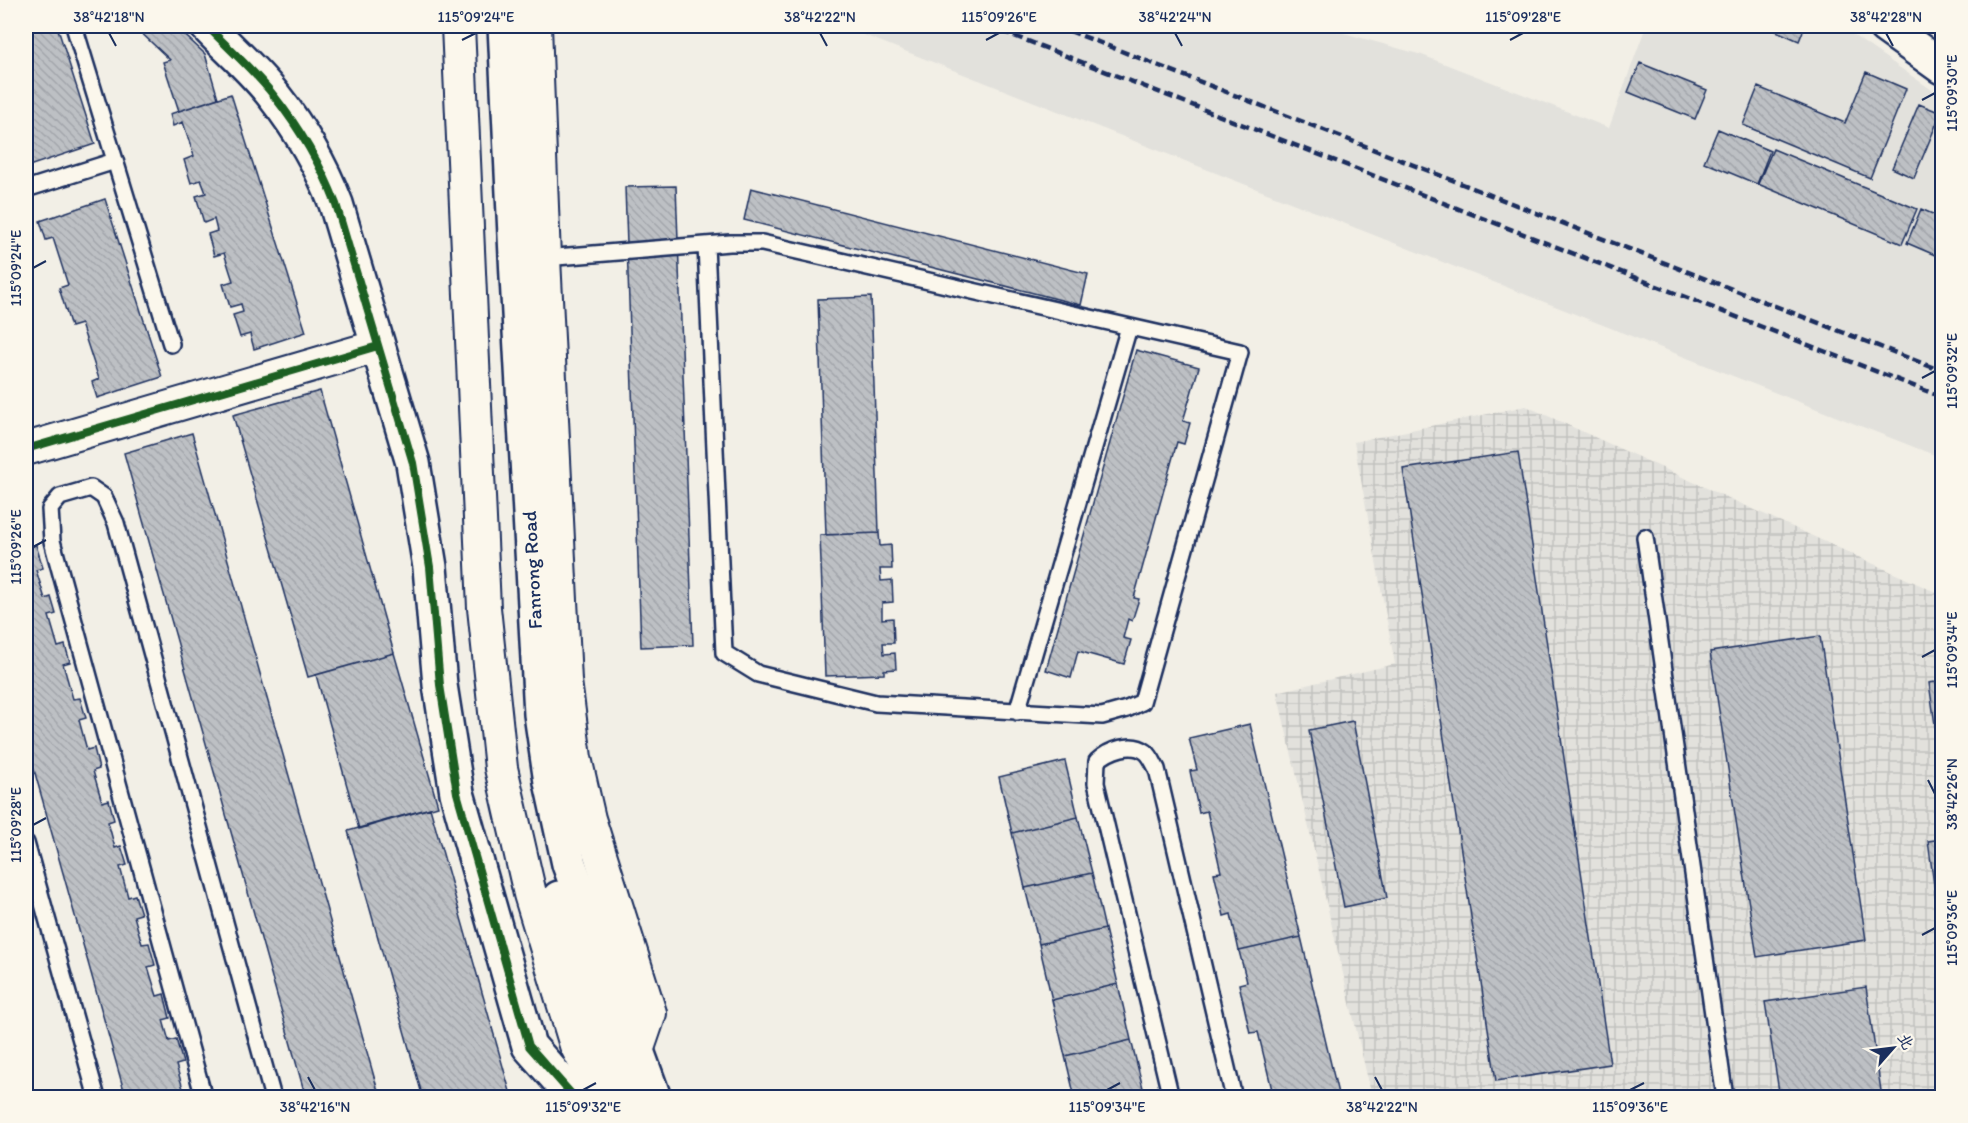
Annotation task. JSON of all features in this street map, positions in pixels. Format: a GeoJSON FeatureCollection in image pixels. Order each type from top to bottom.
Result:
{"type":"FeatureCollection","features":[{"type":"Feature","properties":{"kind":"main road"},"geometry":{"type":"LineString","coordinates":[[207,26],[274,95],[324,172],[336,204],[413,463],[430,567],[440,685],[457,793],[529,1046],[569,1096]]}},
{"type":"Feature","properties":{"kind":"main road","name":"Fanrong Road"},"geometry":{"type":"LineString","coordinates":[[486,26],[522,716],[533,786],[550,868],[620,1098]]}},
{"type":"Feature","properties":{"kind":"main road","name":"Fanrong Road"},"geometry":{"type":"LineString","coordinates":[[505,26],[541,714],[551,782],[569,864],[654,1098]]}},
{"type":"Feature","properties":{"kind":"main road"},"geometry":{"type":"LineString","coordinates":[[1885,26],[1942,67]]}},
{"type":"Feature","properties":{"kind":"street"},"geometry":{"type":"LineString","coordinates":[[458,26],[484,608],[501,768],[530,894],[576,1045],[603,1098]]}},
{"type":"Feature","properties":{"kind":"street"},"geometry":{"type":"LineString","coordinates":[[535,26],[565,681],[575,758],[589,819],[650,1013],[637,1051]]}},
{"type":"Feature","properties":{"kind":"street"},"geometry":{"type":"LineString","coordinates":[[26,449],[378,346]]}},
{"type":"Feature","properties":{"kind":"lane"},"geometry":{"type":"LineString","coordinates":[[74,26],[171,344]]}},
{"type":"Feature","properties":{"kind":"lane"},"geometry":{"type":"LineString","coordinates":[[26,189],[115,161]]}},
{"type":"Feature","properties":{"kind":"lane"},"geometry":{"type":"LineString","coordinates":[[544,258],[706,245],[762,243],[1240,352],[1142,702],[1102,716],[876,703],[758,674],[724,653],[706,245]]}},
{"type":"Feature","properties":{"kind":"lane"},"geometry":{"type":"LineString","coordinates":[[1017,711],[1129,327]]}},
{"type":"Feature","properties":{"kind":"lane"},"geometry":{"type":"LineString","coordinates":[[204,1098],[52,541],[50,509],[60,497],[91,488],[104,497],[116,524],[273,1098]]}},
{"type":"Feature","properties":{"kind":"lane"},"geometry":{"type":"LineString","coordinates":[[1645,537],[1725,1098]]}},
{"type":"Feature","properties":{"kind":"lane"},"geometry":{"type":"LineString","coordinates":[[1171,1098],[1096,783],[1097,761],[1106,753],[1134,746],[1147,753],[1156,769],[1234,1098]]}},
{"type":"Feature","properties":{"kind":"lane"},"geometry":{"type":"LineString","coordinates":[[26,843],[97,1098]]}},
{"type":"Feature","properties":{"kind":"shaded area"},"geometry":{"type":"Polygon","coordinates":[[[841,26],[1319,26],[1422,55],[1609,128],[1646,26],[1840,26],[1942,97],[1942,458],[841,26]]]}},
{"type":"Feature","properties":{"kind":"shaded area"},"geometry":{"type":"Polygon","coordinates":[[[1526,406],[1942,595],[1942,1097],[1372,1097],[1277,692],[1395,664],[1354,442],[1526,406]]]}},
{"type":"Feature","properties":{"kind":"building"},"geometry":{"type":"Polygon","coordinates":[[[26,26],[57,26],[95,144],[26,167],[26,146],[30,145],[26,134],[26,26]]]}},
{"type":"Feature","properties":{"kind":"building"},"geometry":{"type":"Polygon","coordinates":[[[134,26],[175,26],[205,54],[218,98],[179,111],[163,62],[170,60],[134,26]]]}},
{"type":"Feature","properties":{"kind":"building"},"geometry":{"type":"Polygon","coordinates":[[[1765,26],[1805,26],[1799,41],[1765,26]]]}},
{"type":"Feature","properties":{"kind":"building"},"geometry":{"type":"Polygon","coordinates":[[[1640,63],[1707,90],[1695,119],[1628,92],[1640,63]]]}},
{"type":"Feature","properties":{"kind":"building"},"geometry":{"type":"Polygon","coordinates":[[[1866,72],[1906,89],[1870,178],[1743,125],[1758,87],[1845,123],[1866,72]]]}},
{"type":"Feature","properties":{"kind":"building"},"geometry":{"type":"Polygon","coordinates":[[[231,94],[306,332],[254,349],[250,334],[240,337],[233,315],[243,312],[241,304],[230,307],[223,284],[233,281],[224,253],[214,256],[208,234],[217,231],[214,219],[204,223],[196,196],[206,193],[201,180],[191,183],[184,160],[194,156],[183,122],[173,126],[170,114],[231,94]]]}},
{"type":"Feature","properties":{"kind":"building"},"geometry":{"type":"Polygon","coordinates":[[[1919,104],[1941,113],[1914,178],[1892,168],[1919,104]]]}},
{"type":"Feature","properties":{"kind":"building"},"geometry":{"type":"Polygon","coordinates":[[[1718,129],[1770,151],[1757,184],[1704,162],[1718,129]]]}},
{"type":"Feature","properties":{"kind":"building"},"geometry":{"type":"Polygon","coordinates":[[[1773,149],[1917,209],[1902,244],[1758,184],[1773,149]]]}},
{"type":"Feature","properties":{"kind":"building"},"geometry":{"type":"Polygon","coordinates":[[[676,186],[693,645],[641,647],[625,187],[676,186]]]}},
{"type":"Feature","properties":{"kind":"building"},"geometry":{"type":"Polygon","coordinates":[[[751,188],[1088,274],[1081,305],[744,220],[751,188]]]}},
{"type":"Feature","properties":{"kind":"building"},"geometry":{"type":"Polygon","coordinates":[[[105,199],[162,377],[97,398],[92,382],[99,379],[81,324],[71,327],[59,288],[68,285],[53,238],[46,240],[40,221],[105,199]]]}},
{"type":"Feature","properties":{"kind":"building"},"geometry":{"type":"Polygon","coordinates":[[[1921,209],[1942,218],[1942,258],[1907,243],[1921,209]]]}},
{"type":"Feature","properties":{"kind":"building"},"geometry":{"type":"Polygon","coordinates":[[[871,297],[879,533],[826,535],[818,299],[871,297]]]}},
{"type":"Feature","properties":{"kind":"building"},"geometry":{"type":"Polygon","coordinates":[[[1136,350],[1199,367],[1183,421],[1190,423],[1184,444],[1177,442],[1134,598],[1139,599],[1132,621],[1128,619],[1123,638],[1131,640],[1124,664],[1078,651],[1071,678],[1046,670],[1136,350]]]}},
{"type":"Feature","properties":{"kind":"building"},"geometry":{"type":"Polygon","coordinates":[[[320,391],[394,653],[308,677],[233,415],[320,391]]]}},
{"type":"Feature","properties":{"kind":"building"},"geometry":{"type":"Polygon","coordinates":[[[192,433],[380,1098],[306,1098],[124,453],[192,433]]]}},
{"type":"Feature","properties":{"kind":"building"},"geometry":{"type":"Polygon","coordinates":[[[1518,452],[1610,1064],[1496,1081],[1403,469],[1518,452]]]}},
{"type":"Feature","properties":{"kind":"building"},"geometry":{"type":"Polygon","coordinates":[[[26,532],[30,547],[36,545],[43,568],[36,570],[45,599],[51,597],[56,614],[49,616],[58,647],[65,645],[70,662],[63,664],[73,699],[80,698],[86,718],[79,720],[87,750],[94,748],[99,769],[93,771],[102,802],[109,800],[114,820],[108,822],[115,848],[121,846],[127,865],[120,867],[128,897],[135,895],[141,914],[134,916],[142,944],[149,943],[155,965],[148,967],[157,996],[164,994],[170,1018],[163,1020],[169,1041],[176,1039],[183,1063],[176,1065],[184,1092],[190,1090],[193,1098],[126,1098],[26,741],[26,532]]]}},
{"type":"Feature","properties":{"kind":"building"},"geometry":{"type":"Polygon","coordinates":[[[879,533],[880,546],[891,545],[892,569],[880,569],[881,581],[892,580],[893,602],[882,603],[882,619],[893,618],[894,643],[883,643],[884,654],[895,653],[896,669],[884,670],[884,674],[825,676],[820,535],[879,533]]]}},
{"type":"Feature","properties":{"kind":"building"},"geometry":{"type":"Polygon","coordinates":[[[1820,636],[1866,940],[1757,957],[1710,652],[1820,636]]]}},
{"type":"Feature","properties":{"kind":"building"},"geometry":{"type":"Polygon","coordinates":[[[394,653],[438,806],[359,829],[316,675],[394,653]]]}},
{"type":"Feature","properties":{"kind":"building"},"geometry":{"type":"Polygon","coordinates":[[[1942,681],[1942,773],[1929,683],[1942,681]]]}},
{"type":"Feature","properties":{"kind":"building"},"geometry":{"type":"Polygon","coordinates":[[[1353,721],[1387,898],[1344,907],[1309,730],[1353,721]]]}},
{"type":"Feature","properties":{"kind":"building"},"geometry":{"type":"Polygon","coordinates":[[[1250,724],[1301,937],[1239,951],[1231,914],[1224,916],[1214,873],[1221,872],[1207,811],[1199,813],[1190,771],[1197,770],[1189,738],[1250,724]]]}},
{"type":"Feature","properties":{"kind":"building"},"geometry":{"type":"Polygon","coordinates":[[[1065,761],[1078,817],[1012,833],[999,777],[1065,761]]]}},
{"type":"Feature","properties":{"kind":"building"},"geometry":{"type":"Polygon","coordinates":[[[430,808],[511,1095],[503,1098],[423,1098],[348,831],[430,808]]]}},
{"type":"Feature","properties":{"kind":"building"},"geometry":{"type":"Polygon","coordinates":[[[1078,817],[1092,873],[1025,888],[1012,833],[1078,817]]]}},
{"type":"Feature","properties":{"kind":"building"},"geometry":{"type":"Polygon","coordinates":[[[1942,839],[1942,913],[1938,914],[1928,841],[1942,839]]]}},
{"type":"Feature","properties":{"kind":"building"},"geometry":{"type":"Polygon","coordinates":[[[1092,873],[1105,929],[1039,944],[1025,888],[1092,873]]]}},
{"type":"Feature","properties":{"kind":"building"},"geometry":{"type":"Polygon","coordinates":[[[1942,913],[1942,940],[1938,914],[1942,913]]]}},
{"type":"Feature","properties":{"kind":"building"},"geometry":{"type":"Polygon","coordinates":[[[1105,929],[1118,984],[1052,1000],[1039,944],[1105,929]]]}},
{"type":"Feature","properties":{"kind":"building"},"geometry":{"type":"Polygon","coordinates":[[[1301,937],[1339,1098],[1274,1098],[1258,1032],[1250,1033],[1239,984],[1247,982],[1239,951],[1301,937]]]}},
{"type":"Feature","properties":{"kind":"building"},"geometry":{"type":"Polygon","coordinates":[[[1118,984],[1131,1040],[1065,1056],[1052,1000],[1118,984]]]}},
{"type":"Feature","properties":{"kind":"building"},"geometry":{"type":"Polygon","coordinates":[[[1866,987],[1882,1098],[1780,1098],[1765,1002],[1866,987]]]}},
{"type":"Feature","properties":{"kind":"building"},"geometry":{"type":"Polygon","coordinates":[[[1131,1040],[1145,1096],[1075,1098],[1065,1056],[1131,1040]]]}},
{"type":"Feature","properties":{"kind":"railway"},"geometry":{"type":"LineString","coordinates":[[989,26],[1942,397]]}},
{"type":"Feature","properties":{"kind":"railway"},"geometry":{"type":"LineString","coordinates":[[1057,26],[1942,371]]}},
{"type":"Feature","properties":{"kind":"cycle path"},"geometry":{"type":"LineString","coordinates":[[207,26],[259,78],[284,109],[317,161],[336,204],[413,463],[430,567],[440,685],[457,793],[529,1046],[575,1098]]}},
{"type":"Feature","properties":{"kind":"cycle path"},"geometry":{"type":"LineString","coordinates":[[26,449],[378,346]]}}]}
